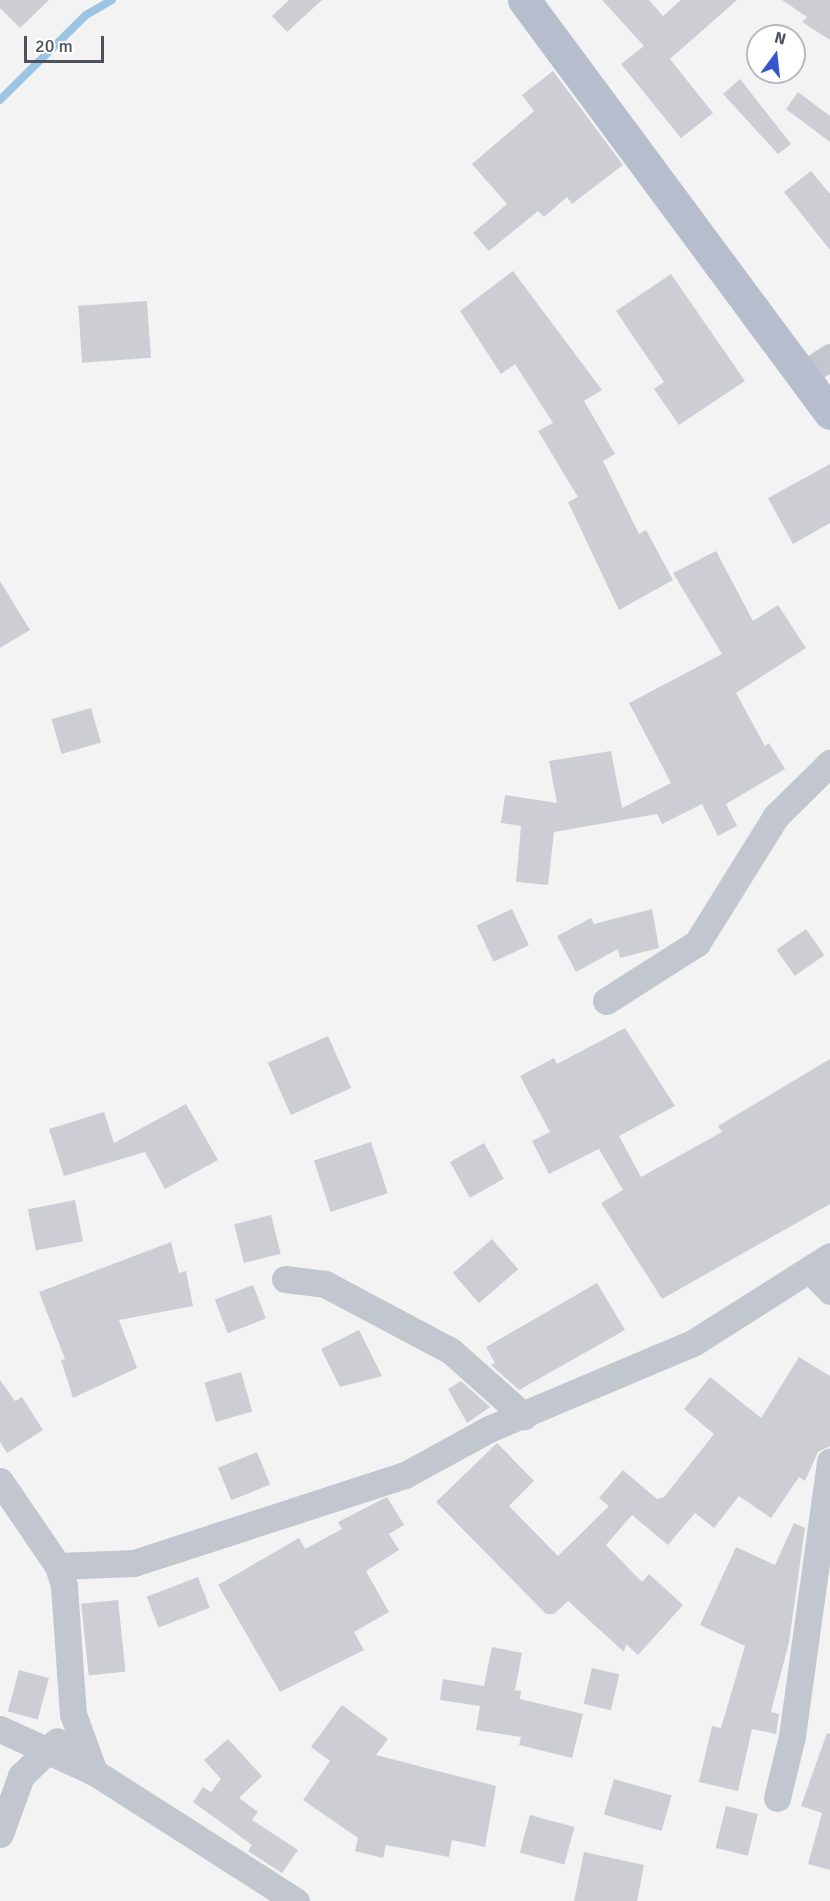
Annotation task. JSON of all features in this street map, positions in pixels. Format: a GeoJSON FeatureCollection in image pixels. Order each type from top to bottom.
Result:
{"type":"FeatureCollection","features":[{"type":"Feature","properties":{"kind":"main road"},"geometry":{"type":"LineString","coordinates":[[524,0],[817,366],[830,413]]}},
{"type":"Feature","properties":{"kind":"street"},"geometry":{"type":"LineString","coordinates":[[606,1001],[697,943],[776,816],[830,764]]}},
{"type":"Feature","properties":{"kind":"street"},"geometry":{"type":"LineString","coordinates":[[58,1566],[134,1563],[267,1522],[405,1475],[524,1416],[693,1343],[820,1263],[830,1291]]}},
{"type":"Feature","properties":{"kind":"street"},"geometry":{"type":"LineString","coordinates":[[285,1279],[325,1284],[451,1351],[524,1416]]}},
{"type":"Feature","properties":{"kind":"street"},"geometry":{"type":"LineString","coordinates":[[777,1798],[792,1736],[830,1462]]}},
{"type":"Feature","properties":{"kind":"street"},"geometry":{"type":"LineString","coordinates":[[0,1481],[58,1566],[64,1586],[73,1714],[94,1772]]}},
{"type":"Feature","properties":{"kind":"street"},"geometry":{"type":"LineString","coordinates":[[0,1834],[21,1776],[50,1753],[73,1714]]}},
{"type":"Feature","properties":{"kind":"street"},"geometry":{"type":"LineString","coordinates":[[0,1729],[94,1772],[296,1901]]}},
{"type":"Feature","properties":{"kind":"building"},"geometry":{"type":"Polygon","coordinates":[[[0,0],[49,0],[20,28],[0,8],[0,0]]]}},
{"type":"Feature","properties":{"kind":"building"},"geometry":{"type":"Polygon","coordinates":[[[289,0],[322,0],[287,32],[272,16],[289,0]]]}},
{"type":"Feature","properties":{"kind":"building"},"geometry":{"type":"Polygon","coordinates":[[[602,0],[649,0],[663,16],[681,0],[737,0],[670,59],[713,113],[681,138],[621,64],[644,46],[602,0]]]}},
{"type":"Feature","properties":{"kind":"building"},"geometry":{"type":"Polygon","coordinates":[[[782,0],[830,0],[830,40],[802,22],[807,17],[782,0]]]}},
{"type":"Feature","properties":{"kind":"building"},"geometry":{"type":"Polygon","coordinates":[[[553,71],[623,165],[572,204],[567,197],[544,217],[538,211],[489,251],[473,233],[507,204],[472,164],[534,111],[522,95],[553,71]]]}},
{"type":"Feature","properties":{"kind":"building"},"geometry":{"type":"Polygon","coordinates":[[[740,79],[791,144],[778,154],[723,94],[740,79]]]}},
{"type":"Feature","properties":{"kind":"building"},"geometry":{"type":"Polygon","coordinates":[[[798,92],[830,116],[830,142],[786,109],[798,92]]]}},
{"type":"Feature","properties":{"kind":"building"},"geometry":{"type":"Polygon","coordinates":[[[811,171],[830,194],[830,250],[784,192],[811,171]]]}},
{"type":"Feature","properties":{"kind":"building"},"geometry":{"type":"Polygon","coordinates":[[[513,271],[602,390],[584,401],[615,454],[603,461],[639,534],[646,530],[673,580],[619,610],[568,502],[578,497],[538,431],[553,423],[515,364],[501,374],[460,311],[513,271]]]}},
{"type":"Feature","properties":{"kind":"building"},"geometry":{"type":"Polygon","coordinates":[[[671,274],[745,381],[679,425],[654,389],[664,382],[616,311],[671,274]]]}},
{"type":"Feature","properties":{"kind":"building"},"geometry":{"type":"Polygon","coordinates":[[[147,301],[151,358],[82,363],[78,306],[147,301]]]}},
{"type":"Feature","properties":{"kind":"building"},"geometry":{"type":"Polygon","coordinates":[[[830,464],[830,523],[793,544],[768,498],[830,464]]]}},
{"type":"Feature","properties":{"kind":"building"},"geometry":{"type":"Polygon","coordinates":[[[716,551],[753,621],[778,605],[806,648],[736,693],[765,746],[769,743],[785,769],[726,804],[737,826],[718,836],[702,804],[662,824],[657,814],[554,832],[548,885],[516,882],[521,826],[501,823],[505,795],[557,803],[549,761],[611,751],[622,808],[671,783],[629,703],[722,654],[673,573],[716,551]]]}},
{"type":"Feature","properties":{"kind":"building"},"geometry":{"type":"Polygon","coordinates":[[[0,581],[30,630],[0,648],[0,581]]]}},
{"type":"Feature","properties":{"kind":"building"},"geometry":{"type":"Polygon","coordinates":[[[91,708],[101,743],[62,754],[52,719],[91,708]]]}},
{"type":"Feature","properties":{"kind":"building"},"geometry":{"type":"Polygon","coordinates":[[[512,909],[529,945],[494,962],[477,925],[512,909]]]}},
{"type":"Feature","properties":{"kind":"building"},"geometry":{"type":"Polygon","coordinates":[[[652,909],[659,948],[620,958],[618,949],[576,972],[557,936],[591,918],[594,924],[652,909]]]}},
{"type":"Feature","properties":{"kind":"building"},"geometry":{"type":"Polygon","coordinates":[[[806,929],[824,955],[795,976],[777,950],[806,929]]]}},
{"type":"Feature","properties":{"kind":"building"},"geometry":{"type":"Polygon","coordinates":[[[625,1028],[675,1106],[619,1136],[641,1177],[722,1132],[718,1126],[830,1059],[830,1204],[662,1299],[601,1203],[623,1190],[599,1149],[549,1174],[532,1141],[550,1132],[520,1076],[554,1058],[557,1064],[625,1028]]]}},
{"type":"Feature","properties":{"kind":"building"},"geometry":{"type":"Polygon","coordinates":[[[328,1036],[351,1088],[291,1115],[268,1063],[328,1036]]]}},
{"type":"Feature","properties":{"kind":"building"},"geometry":{"type":"Polygon","coordinates":[[[186,1104],[218,1160],[165,1189],[145,1152],[64,1176],[49,1129],[104,1112],[114,1143],[186,1104]]]}},
{"type":"Feature","properties":{"kind":"building"},"geometry":{"type":"Polygon","coordinates":[[[371,1142],[388,1193],[331,1212],[314,1161],[371,1142]]]}},
{"type":"Feature","properties":{"kind":"building"},"geometry":{"type":"Polygon","coordinates":[[[484,1143],[504,1179],[470,1198],[450,1162],[484,1143]]]}},
{"type":"Feature","properties":{"kind":"building"},"geometry":{"type":"Polygon","coordinates":[[[75,1200],[83,1241],[36,1250],[28,1209],[75,1200]]]}},
{"type":"Feature","properties":{"kind":"building"},"geometry":{"type":"Polygon","coordinates":[[[271,1215],[281,1254],[244,1263],[234,1224],[271,1215]]]}},
{"type":"Feature","properties":{"kind":"building"},"geometry":{"type":"Polygon","coordinates":[[[492,1239],[518,1269],[479,1303],[453,1273],[492,1239]]]}},
{"type":"Feature","properties":{"kind":"building"},"geometry":{"type":"Polygon","coordinates":[[[171,1242],[179,1273],[186,1271],[193,1306],[119,1320],[137,1368],[73,1398],[61,1360],[65,1359],[39,1292],[171,1242]]]}},
{"type":"Feature","properties":{"kind":"building"},"geometry":{"type":"Polygon","coordinates":[[[597,1283],[625,1330],[519,1390],[491,1365],[495,1363],[486,1347],[597,1283]]]}},
{"type":"Feature","properties":{"kind":"building"},"geometry":{"type":"Polygon","coordinates":[[[253,1285],[266,1319],[228,1333],[215,1300],[253,1285]]]}},
{"type":"Feature","properties":{"kind":"building"},"geometry":{"type":"Polygon","coordinates":[[[359,1330],[382,1376],[340,1387],[321,1349],[359,1330]]]}},
{"type":"Feature","properties":{"kind":"building"},"geometry":{"type":"Polygon","coordinates":[[[799,1357],[830,1376],[830,1446],[818,1452],[805,1481],[799,1477],[771,1518],[739,1496],[714,1528],[695,1513],[668,1545],[632,1515],[606,1545],[642,1582],[649,1574],[683,1605],[638,1655],[626,1644],[624,1652],[568,1601],[554,1614],[546,1614],[436,1502],[497,1443],[534,1481],[509,1506],[558,1556],[609,1506],[599,1498],[623,1470],[657,1499],[664,1497],[714,1434],[684,1409],[710,1377],[761,1418],[799,1357]]]}},
{"type":"Feature","properties":{"kind":"building"},"geometry":{"type":"Polygon","coordinates":[[[241,1372],[252,1411],[216,1422],[204,1382],[241,1372]]]}},
{"type":"Feature","properties":{"kind":"building"},"geometry":{"type":"Polygon","coordinates":[[[0,1380],[15,1401],[22,1397],[43,1430],[7,1453],[0,1442],[0,1380]]]}},
{"type":"Feature","properties":{"kind":"building"},"geometry":{"type":"Polygon","coordinates":[[[461,1381],[490,1407],[467,1423],[448,1389],[461,1381]]]}},
{"type":"Feature","properties":{"kind":"building"},"geometry":{"type":"Polygon","coordinates":[[[257,1452],[270,1484],[231,1500],[218,1468],[257,1452]]]}},
{"type":"Feature","properties":{"kind":"building"},"geometry":{"type":"Polygon","coordinates":[[[387,1497],[404,1525],[389,1534],[399,1550],[366,1571],[389,1612],[354,1632],[364,1650],[280,1692],[218,1585],[299,1538],[305,1549],[342,1529],[338,1522],[387,1497]]]}},
{"type":"Feature","properties":{"kind":"building"},"geometry":{"type":"Polygon","coordinates":[[[794,1523],[805,1528],[789,1642],[771,1712],[779,1714],[776,1734],[752,1729],[738,1791],[699,1782],[712,1726],[721,1728],[745,1646],[700,1625],[736,1547],[775,1565],[794,1523]]]}},
{"type":"Feature","properties":{"kind":"building"},"geometry":{"type":"Polygon","coordinates":[[[198,1577],[210,1608],[158,1628],[147,1597],[198,1577]]]}},
{"type":"Feature","properties":{"kind":"building"},"geometry":{"type":"Polygon","coordinates":[[[118,1600],[126,1672],[89,1675],[81,1604],[118,1600]]]}},
{"type":"Feature","properties":{"kind":"building"},"geometry":{"type":"Polygon","coordinates":[[[492,1647],[522,1653],[515,1690],[521,1691],[520,1699],[583,1714],[572,1758],[519,1745],[521,1737],[476,1730],[480,1706],[440,1700],[443,1679],[484,1686],[492,1647]]]}},
{"type":"Feature","properties":{"kind":"building"},"geometry":{"type":"Polygon","coordinates":[[[592,1668],[619,1674],[611,1710],[584,1704],[592,1668]]]}},
{"type":"Feature","properties":{"kind":"building"},"geometry":{"type":"Polygon","coordinates":[[[19,1670],[49,1678],[38,1720],[8,1712],[19,1670]]]}},
{"type":"Feature","properties":{"kind":"building"},"geometry":{"type":"Polygon","coordinates":[[[342,1705],[388,1739],[376,1755],[496,1786],[485,1847],[452,1840],[449,1857],[386,1845],[383,1858],[355,1851],[358,1838],[303,1800],[330,1761],[311,1747],[342,1705]]]}},
{"type":"Feature","properties":{"kind":"building"},"geometry":{"type":"Polygon","coordinates":[[[827,1733],[830,1734],[830,1870],[808,1864],[822,1813],[801,1806],[827,1733]]]}},
{"type":"Feature","properties":{"kind":"building"},"geometry":{"type":"Polygon","coordinates":[[[228,1739],[262,1776],[239,1798],[258,1812],[252,1820],[298,1850],[282,1873],[248,1851],[252,1845],[193,1802],[203,1787],[211,1792],[221,1779],[204,1760],[228,1739]]]}},
{"type":"Feature","properties":{"kind":"building"},"geometry":{"type":"Polygon","coordinates":[[[614,1779],[672,1796],[661,1831],[604,1815],[614,1779]]]}},
{"type":"Feature","properties":{"kind":"building"},"geometry":{"type":"Polygon","coordinates":[[[726,1806],[758,1814],[748,1856],[716,1848],[726,1806]]]}},
{"type":"Feature","properties":{"kind":"building"},"geometry":{"type":"Polygon","coordinates":[[[530,1815],[574,1827],[564,1865],[520,1853],[530,1815]]]}},
{"type":"Feature","properties":{"kind":"building"},"geometry":{"type":"Polygon","coordinates":[[[584,1852],[644,1865],[637,1901],[574,1901],[584,1852]]]}},
{"type":"Feature","properties":{"kind":"waterway"},"geometry":{"type":"LineString","coordinates":[[0,100],[86,15],[112,0]]}}]}
